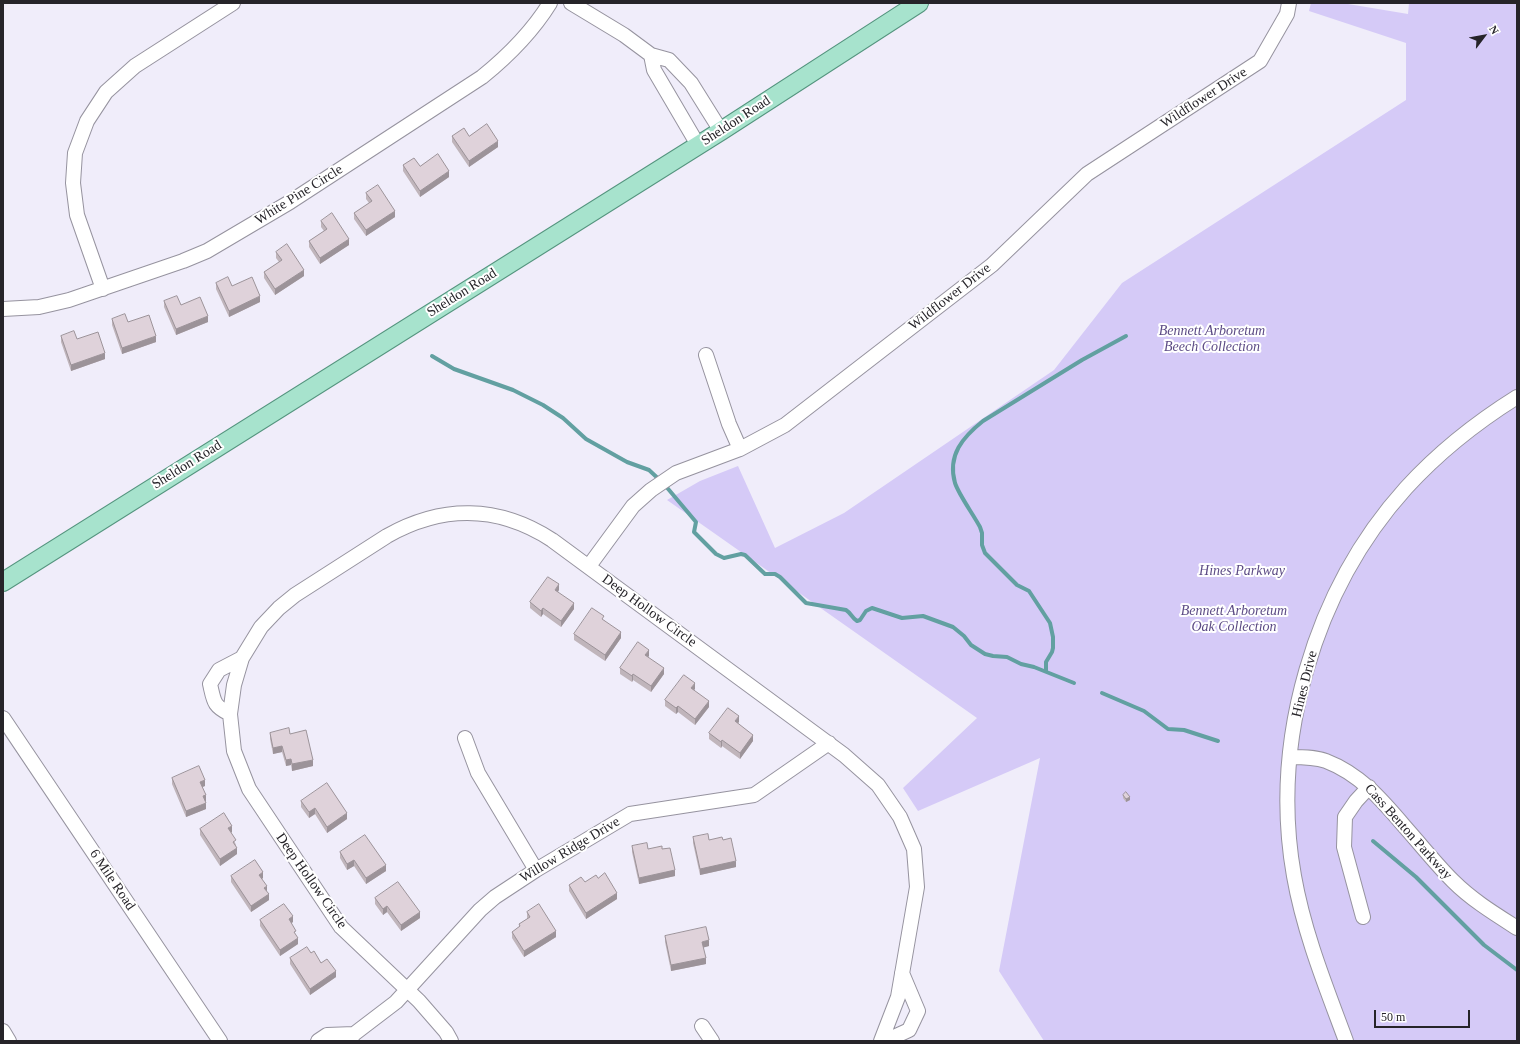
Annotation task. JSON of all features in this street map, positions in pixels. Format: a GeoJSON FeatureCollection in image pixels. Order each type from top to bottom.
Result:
{"type":"FeatureCollection","features":[{"type":"Feature","properties":{"kind":"main road","name":"Sheldon Road"},"geometry":{"type":"LineString","coordinates":[[3,582],[721,131],[919,3]]}},
{"type":"Feature","properties":{"kind":"street"},"geometry":{"type":"LineString","coordinates":[[103,289],[78,215],[73,183],[76,153],[87,121],[106,92],[135,66],[233,3]]}},
{"type":"Feature","properties":{"kind":"street","name":"White Pine Circle"},"geometry":{"type":"LineString","coordinates":[[4,314],[69,300],[183,261],[207,251],[290,202],[482,77],[504,59],[525,36],[550,3]]}},
{"type":"Feature","properties":{"kind":"street"},"geometry":{"type":"LineString","coordinates":[[571,3],[624,35],[651,55],[669,60],[691,83],[721,131]]}},
{"type":"Feature","properties":{"kind":"street","name":"Wildflower Drive"},"geometry":{"type":"LineString","coordinates":[[589,566],[633,506],[651,490],[676,473],[740,449],[785,425],[992,265],[1087,174],[1260,61],[1287,14],[1289,3]]}},
{"type":"Feature","properties":{"kind":"street"},"geometry":{"type":"LineString","coordinates":[[651,55],[654,70],[698,145]]}},
{"type":"Feature","properties":{"kind":"street"},"geometry":{"type":"LineString","coordinates":[[706,355],[729,424],[740,449]]}},
{"type":"Feature","properties":{"kind":"street","name":"Hines Drive"},"geometry":{"type":"LineString","coordinates":[[1346,1041],[1313,954],[1296,887],[1289,840],[1288,797],[1290,757],[1297,711],[1307,669],[1324,620],[1342,581],[1366,540],[1390,507],[1424,470],[1457,440],[1517,397]]}},
{"type":"Feature","properties":{"kind":"street","name":"Deep Hollow Circle"},"geometry":{"type":"LineString","coordinates":[[451,1041],[446,1032],[407,990],[341,927],[257,802],[246,783],[234,751],[230,714],[234,685],[242,658],[261,627],[287,601],[402,527],[434,516],[453,513],[472,513],[494,516],[516,521],[542,533],[829,743],[878,785],[900,816],[914,849],[918,887],[898,997],[881,1041]]}},
{"type":"Feature","properties":{"kind":"street"},"geometry":{"type":"LineString","coordinates":[[230,714],[214,703],[210,684],[219,670],[242,658]]}},
{"type":"Feature","properties":{"kind":"street","name":"6 Mile Road"},"geometry":{"type":"LineString","coordinates":[[3,718],[220,1041]]}},
{"type":"Feature","properties":{"kind":"street"},"geometry":{"type":"LineString","coordinates":[[464,738],[478,773],[536,870]]}},
{"type":"Feature","properties":{"kind":"street","name":"Willow Ridge Drive"},"geometry":{"type":"LineString","coordinates":[[318,1041],[328,1035],[352,1037],[396,1002],[480,910],[494,897],[630,814],[754,794],[829,743]]}},
{"type":"Feature","properties":{"kind":"street","name":"Cass Benton Parkway"},"geometry":{"type":"LineString","coordinates":[[1290,757],[1312,758],[1325,761],[1347,771],[1369,787],[1455,883],[1481,905],[1517,928]]}},
{"type":"Feature","properties":{"kind":"street"},"geometry":{"type":"LineString","coordinates":[[1363,917],[1344,847],[1345,817],[1356,800],[1369,787]]}},
{"type":"Feature","properties":{"kind":"street"},"geometry":{"type":"LineString","coordinates":[[885,1041],[909,1030],[918,1011],[902,973]]}},
{"type":"Feature","properties":{"kind":"street"},"geometry":{"type":"LineString","coordinates":[[702,1026],[712,1041]]}},
{"type":"Feature","properties":{"kind":"street"},"geometry":{"type":"LineString","coordinates":[[3,1031],[10,1041]]}},
{"type":"Feature","properties":{"kind":"green space","name":"Hines Parkway"},"geometry":{"type":"Polygon","coordinates":[[[1311,3],[1342,3],[1408,14],[1409,3],[1517,3],[1517,1041],[1044,1041],[999,971],[1040,758],[918,811],[903,788],[977,718],[667,500],[700,481],[738,466],[775,548],[844,513],[1054,370],[1122,283],[1406,100],[1406,43],[1309,11],[1311,3]]]}},
{"type":"Feature","properties":{"kind":"building"},"geometry":{"type":"Polygon","coordinates":[[[487,124],[498,141],[469,161],[452,136],[464,128],[469,136],[487,124]]]}},
{"type":"Feature","properties":{"kind":"building"},"geometry":{"type":"Polygon","coordinates":[[[438,154],[449,171],[420,191],[403,165],[414,158],[420,166],[438,154]]]}},
{"type":"Feature","properties":{"kind":"building"},"geometry":{"type":"Polygon","coordinates":[[[378,185],[395,211],[366,230],[354,213],[372,201],[366,193],[378,185]]]}},
{"type":"Feature","properties":{"kind":"building"},"geometry":{"type":"Polygon","coordinates":[[[332,213],[349,239],[320,258],[309,241],[327,229],[321,221],[332,213]]]}},
{"type":"Feature","properties":{"kind":"building"},"geometry":{"type":"Polygon","coordinates":[[[287,244],[304,270],[275,289],[264,272],[282,260],[276,252],[287,244]]]}},
{"type":"Feature","properties":{"kind":"building"},"geometry":{"type":"Polygon","coordinates":[[[228,277],[232,286],[252,277],[260,296],[229,311],[216,283],[228,277]]]}},
{"type":"Feature","properties":{"kind":"building"},"geometry":{"type":"Polygon","coordinates":[[[177,296],[181,305],[200,297],[208,316],[176,329],[164,301],[177,296]]]}},
{"type":"Feature","properties":{"kind":"building"},"geometry":{"type":"Polygon","coordinates":[[[125,314],[128,322],[149,315],[156,336],[122,348],[112,319],[125,314]]]}},
{"type":"Feature","properties":{"kind":"building"},"geometry":{"type":"Polygon","coordinates":[[[74,331],[77,339],[98,332],[105,353],[71,365],[61,336],[74,331]]]}},
{"type":"Feature","properties":{"kind":"building"},"geometry":{"type":"Polygon","coordinates":[[[548,577],[559,584],[555,590],[574,603],[561,621],[543,608],[541,611],[530,602],[548,577]]]}},
{"type":"Feature","properties":{"kind":"building"},"geometry":{"type":"Polygon","coordinates":[[[592,608],[604,616],[602,619],[621,632],[605,655],[574,634],[592,608]]]}},
{"type":"Feature","properties":{"kind":"building"},"geometry":{"type":"Polygon","coordinates":[[[638,642],[649,650],[645,655],[664,668],[651,686],[633,674],[632,676],[620,668],[638,642]]]}},
{"type":"Feature","properties":{"kind":"building"},"geometry":{"type":"Polygon","coordinates":[[[684,675],[695,683],[691,688],[709,701],[695,719],[678,706],[676,708],[665,700],[684,675]]]}},
{"type":"Feature","properties":{"kind":"building"},"geometry":{"type":"Polygon","coordinates":[[[728,708],[739,716],[735,721],[753,735],[740,753],[709,733],[728,708]]]}},
{"type":"Feature","properties":{"kind":"building"},"geometry":{"type":"Polygon","coordinates":[[[289,728],[290,734],[306,730],[313,760],[292,764],[291,759],[286,760],[282,746],[273,748],[270,733],[289,728]]]}},
{"type":"Feature","properties":{"kind":"building"},"geometry":{"type":"Polygon","coordinates":[[[199,766],[205,780],[200,782],[206,795],[203,796],[206,803],[186,811],[172,778],[199,766]]]}},
{"type":"Feature","properties":{"kind":"building"},"geometry":{"type":"Polygon","coordinates":[[[327,783],[347,813],[327,827],[315,808],[309,812],[301,801],[327,783]]]}},
{"type":"Feature","properties":{"kind":"building"},"geometry":{"type":"Polygon","coordinates":[[[1126,792],[1130,797],[1126,799],[1123,795],[1126,792]]]}},
{"type":"Feature","properties":{"kind":"building"},"geometry":{"type":"Polygon","coordinates":[[[224,813],[232,826],[228,828],[236,840],[233,842],[237,848],[220,859],[200,829],[224,813]]]}},
{"type":"Feature","properties":{"kind":"building"},"geometry":{"type":"Polygon","coordinates":[[[708,834],[709,840],[722,837],[723,840],[731,838],[736,861],[700,869],[693,837],[708,834]]]}},
{"type":"Feature","properties":{"kind":"building"},"geometry":{"type":"Polygon","coordinates":[[[365,835],[386,865],[366,878],[354,860],[347,864],[340,852],[365,835]]]}},
{"type":"Feature","properties":{"kind":"building"},"geometry":{"type":"Polygon","coordinates":[[[647,843],[648,849],[662,846],[662,849],[670,848],[675,870],[639,878],[632,846],[647,843]]]}},
{"type":"Feature","properties":{"kind":"building"},"geometry":{"type":"Polygon","coordinates":[[[255,860],[263,872],[259,875],[267,886],[264,888],[269,894],[251,906],[231,876],[255,860]]]}},
{"type":"Feature","properties":{"kind":"building"},"geometry":{"type":"Polygon","coordinates":[[[605,873],[617,893],[586,913],[569,885],[581,877],[585,882],[596,875],[598,878],[605,873]]]}},
{"type":"Feature","properties":{"kind":"building"},"geometry":{"type":"Polygon","coordinates":[[[398,882],[420,912],[401,925],[387,906],[383,909],[375,898],[398,882]]]}},
{"type":"Feature","properties":{"kind":"building"},"geometry":{"type":"Polygon","coordinates":[[[284,904],[293,916],[289,919],[298,938],[280,950],[260,920],[284,904]]]}},
{"type":"Feature","properties":{"kind":"building"},"geometry":{"type":"Polygon","coordinates":[[[539,904],[556,931],[524,951],[512,932],[520,926],[519,924],[530,917],[527,912],[539,904]]]}},
{"type":"Feature","properties":{"kind":"building"},"geometry":{"type":"Polygon","coordinates":[[[706,927],[709,940],[702,942],[706,958],[671,965],[665,936],[706,927]]]}},
{"type":"Feature","properties":{"kind":"building"},"geometry":{"type":"Polygon","coordinates":[[[307,947],[311,953],[314,951],[321,963],[327,959],[336,971],[310,989],[290,958],[307,947]]]}},
{"type":"Feature","properties":{"kind":"waterway"},"geometry":{"type":"LineString","coordinates":[[1046,671],[1046,662],[1053,648],[1053,637],[1050,623],[1029,591],[1017,585],[985,553],[982,545],[982,533],[980,527],[955,483],[953,473],[955,455],[963,440],[983,421],[1082,360],[1126,336]]}},
{"type":"Feature","properties":{"kind":"waterway"},"geometry":{"type":"LineString","coordinates":[[432,356],[454,369],[513,390],[543,405],[563,418],[586,439],[627,462],[649,470],[664,484],[696,522],[694,532],[716,554],[724,558],[741,554],[745,555],[765,574],[775,574],[780,577],[806,603],[846,610],[857,621],[860,620],[866,611],[872,608],[902,618],[923,616],[953,627],[964,636],[971,645],[985,654],[1007,657],[1021,664],[1034,667],[1074,683]]}},
{"type":"Feature","properties":{"kind":"waterway"},"geometry":{"type":"LineString","coordinates":[[1102,693],[1144,711],[1168,729],[1184,730],[1218,741]]}},
{"type":"Feature","properties":{"kind":"waterway"},"geometry":{"type":"LineString","coordinates":[[1373,841],[1416,877],[1484,945],[1517,970]]}},
{"type":"Feature","properties":{"kind":"park label","name":"Bennett Arboretum Beech Collection"},"geometry":{"type":"Point","coordinates":[1212,340]}},
{"type":"Feature","properties":{"kind":"park label","name":"Bennett Arboretum Oak Collection"},"geometry":{"type":"Point","coordinates":[1234,620]}}]}
